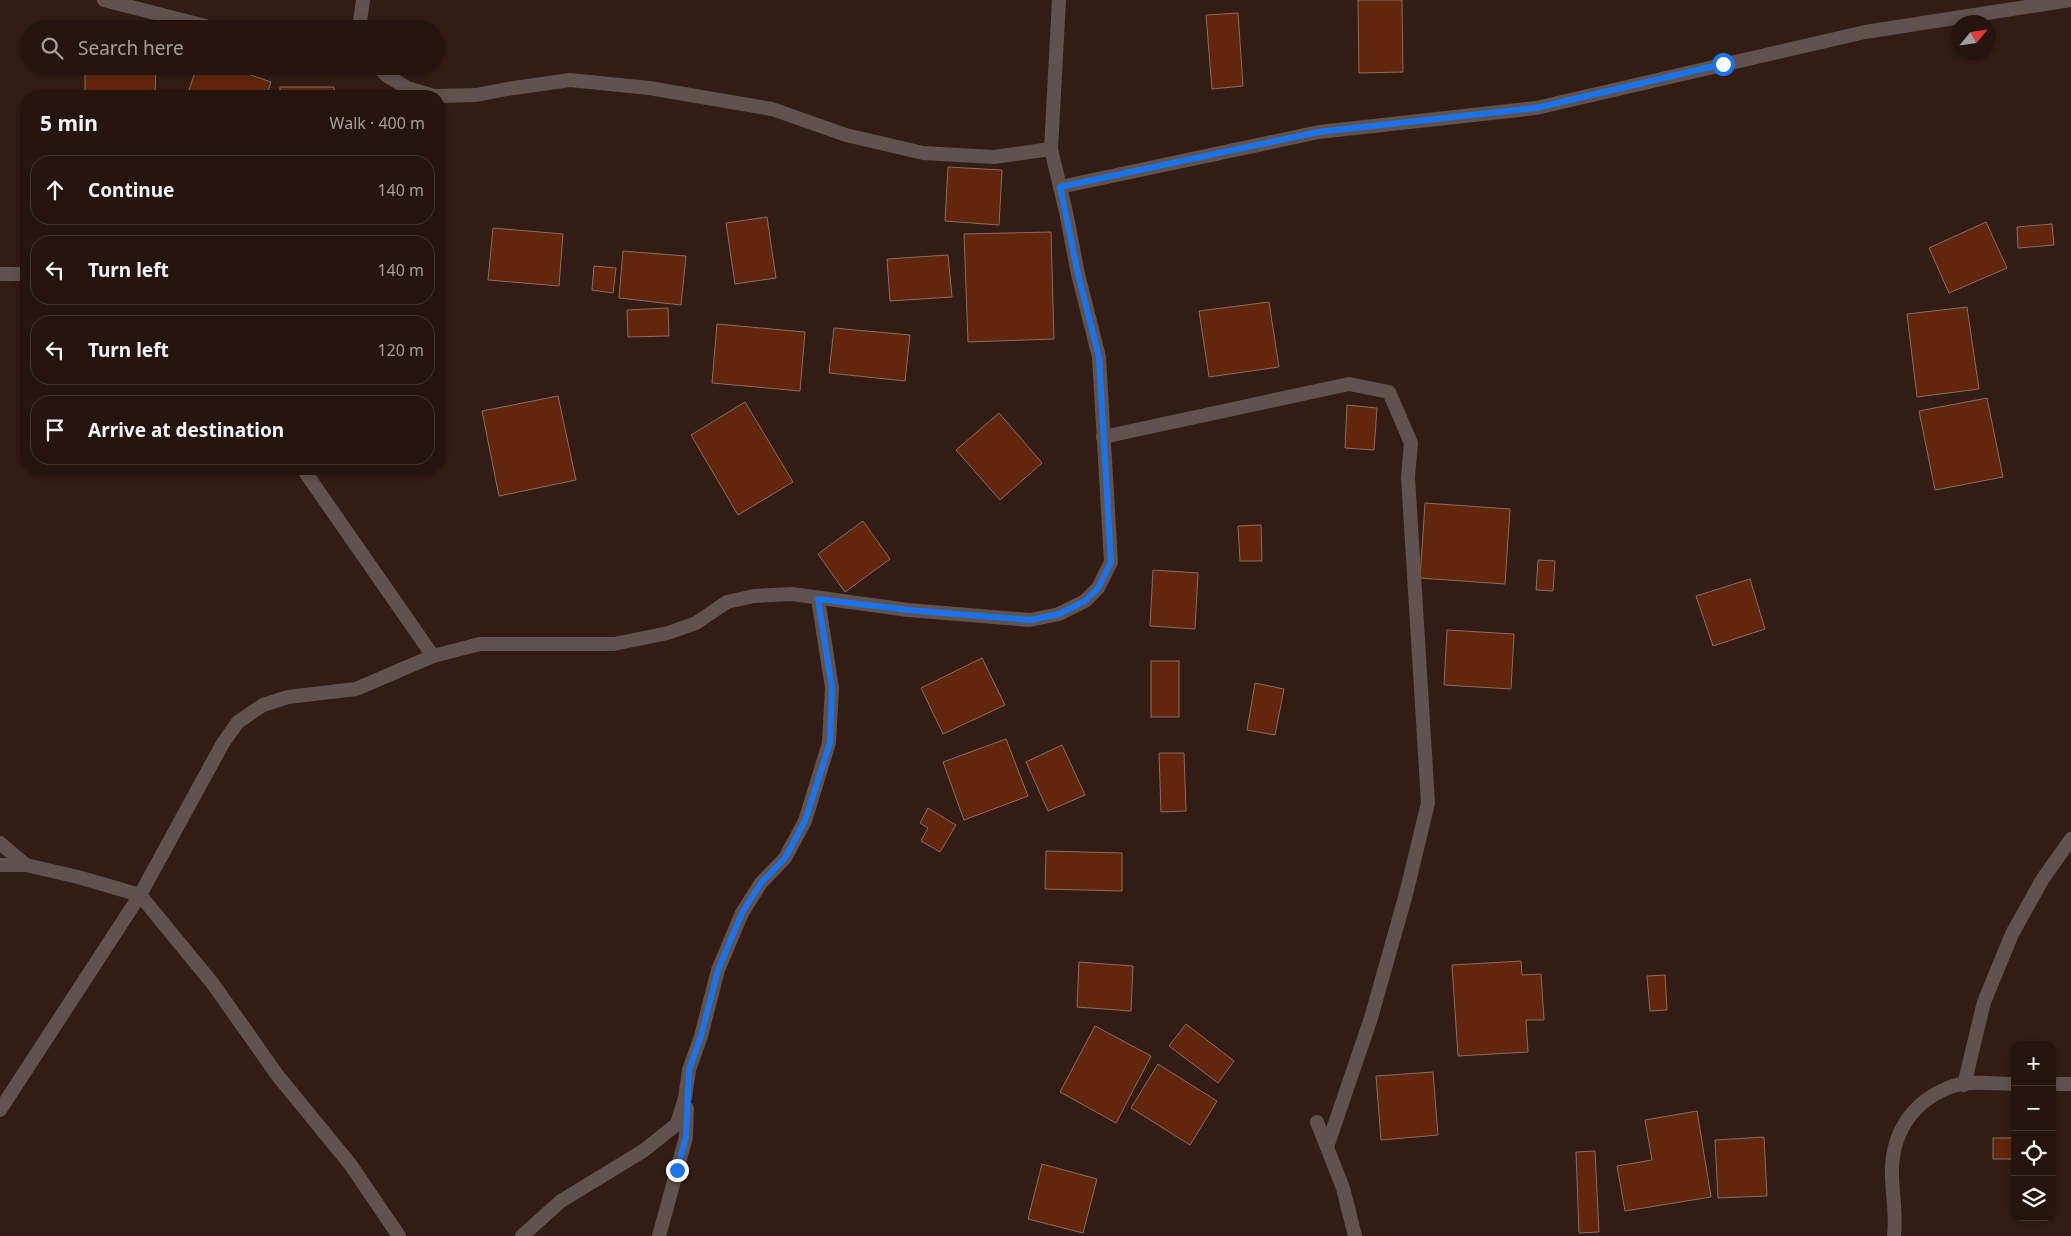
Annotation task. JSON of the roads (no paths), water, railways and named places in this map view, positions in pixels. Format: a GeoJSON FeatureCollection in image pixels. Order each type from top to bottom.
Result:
{"type":"FeatureCollection","features":[{"type":"Feature","properties":{"kind":"street"},"geometry":{"type":"LineString","coordinates":[[104,0],[182,20]]}},
{"type":"Feature","properties":{"kind":"street"},"geometry":{"type":"LineString","coordinates":[[360,20],[363,0]]}},
{"type":"Feature","properties":{"kind":"street"},"geometry":{"type":"LineString","coordinates":[[0,1110],[140,895],[223,743],[238,722],[262,705],[288,697],[356,689],[432,656],[480,644],[614,644],[668,632],[696,623],[726,602],[754,596],[792,594],[908,610],[1030,620],[1059,614],[1085,601],[1098,588],[1111,562],[1099,357],[1078,274],[1051,148],[1059,0]]}},
{"type":"Feature","properties":{"kind":"street"},"geometry":{"type":"LineString","coordinates":[[1060,187],[1318,132],[1536,108],[1865,32],[2071,0]]}},
{"type":"Feature","properties":{"kind":"street"},"geometry":{"type":"LineString","coordinates":[[386,75],[414,90]]}},
{"type":"Feature","properties":{"kind":"street"},"geometry":{"type":"LineString","coordinates":[[445,96],[476,95],[507,88],[570,80],[649,88],[772,109],[846,134],[923,152],[994,157],[1051,148]]}},
{"type":"Feature","properties":{"kind":"street"},"geometry":{"type":"LineString","coordinates":[[0,274],[20,274]]}},
{"type":"Feature","properties":{"kind":"street"},"geometry":{"type":"LineString","coordinates":[[1103,437],[1349,384],[1389,392],[1411,443],[1408,477],[1428,803],[1406,894],[1371,1018],[1327,1147]]}},
{"type":"Feature","properties":{"kind":"street"},"geometry":{"type":"LineString","coordinates":[[307,475],[432,656]]}},
{"type":"Feature","properties":{"kind":"street"},"geometry":{"type":"LineString","coordinates":[[522,1236],[561,1201],[643,1151],[677,1124],[685,1098],[689,1070],[701,1036],[718,970],[742,913],[761,883],[785,858],[805,821],[830,743],[832,688],[818,599]]}},
{"type":"Feature","properties":{"kind":"street"},"geometry":{"type":"LineString","coordinates":[[1964,1085],[1984,1002],[2012,934],[2042,880],[2071,839]]}},
{"type":"Feature","properties":{"kind":"street"},"geometry":{"type":"LineString","coordinates":[[0,843],[26,865]]}},
{"type":"Feature","properties":{"kind":"street"},"geometry":{"type":"LineString","coordinates":[[0,865],[26,865],[78,877],[140,895],[213,984],[278,1076],[350,1164],[399,1236]]}},
{"type":"Feature","properties":{"kind":"street"},"geometry":{"type":"LineString","coordinates":[[659,1236],[686,1137],[689,1070]]}},
{"type":"Feature","properties":{"kind":"street"},"geometry":{"type":"LineString","coordinates":[[1894,1236],[1892,1167],[1896,1139],[1911,1113],[1935,1095],[1954,1086],[2011,1084]]}},
{"type":"Feature","properties":{"kind":"street"},"geometry":{"type":"LineString","coordinates":[[2056,1084],[2071,1084]]}},
{"type":"Feature","properties":{"kind":"street"},"geometry":{"type":"LineString","coordinates":[[1317,1122],[1343,1188],[1354,1236]]}}]}
